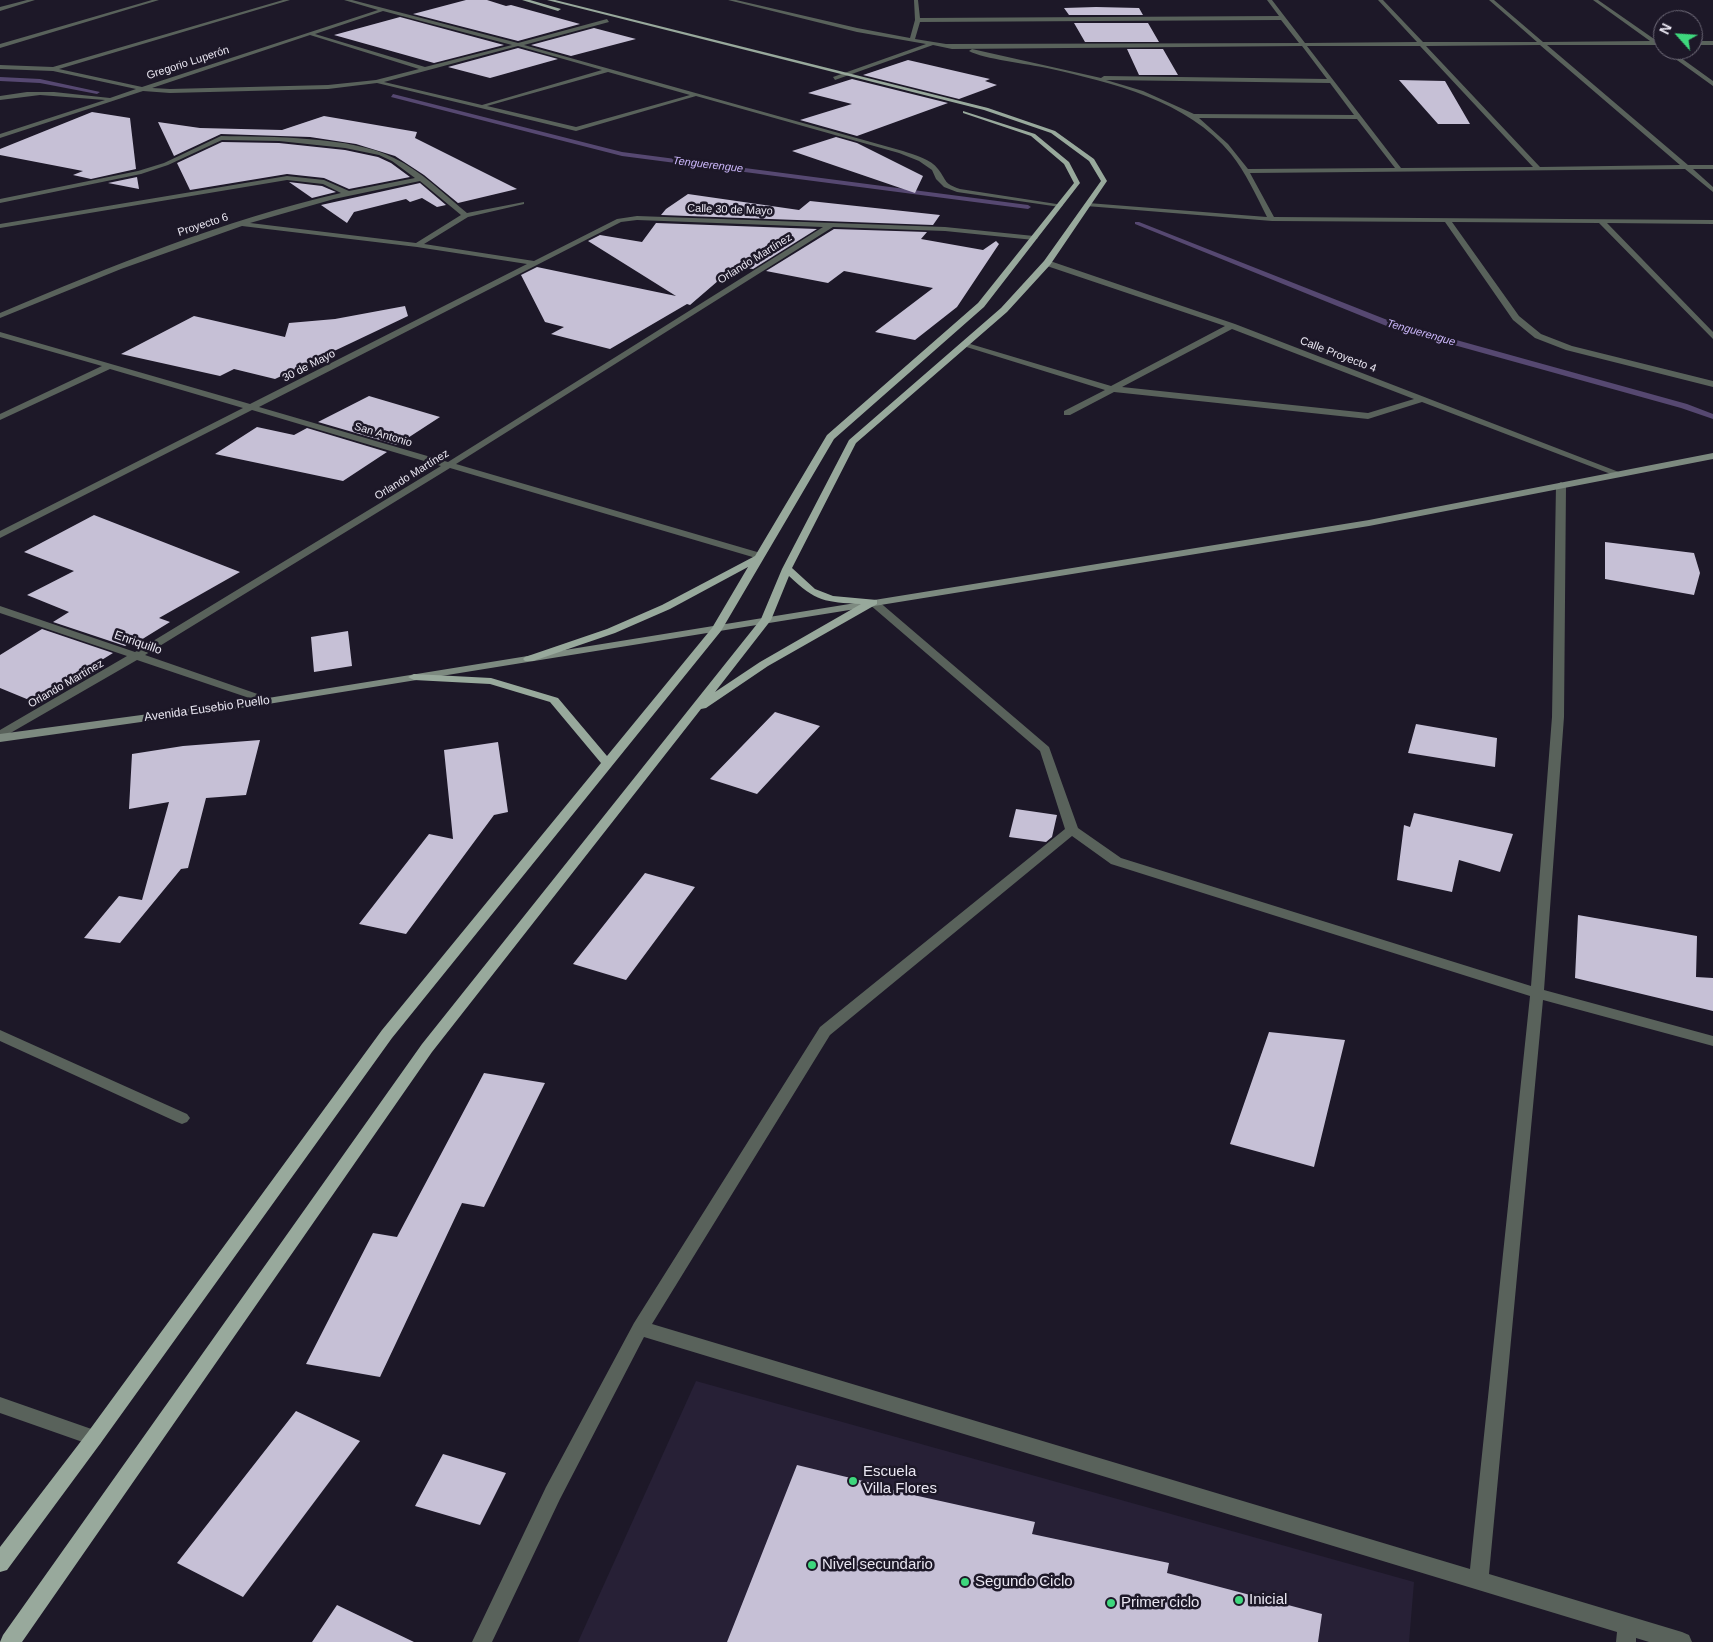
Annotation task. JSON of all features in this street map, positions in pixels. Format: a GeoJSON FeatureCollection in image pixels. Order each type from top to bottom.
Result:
{"type":"FeatureCollection","features":[{"type":"Feature","properties":{"kind":"main road"},"geometry":{"type":"LineString","coordinates":[[0,1563],[94,1438],[387,1034],[717,629],[830,437],[981,306],[1077,183],[1067,163],[1033,135],[972,113],[524,0]]}},
{"type":"Feature","properties":{"kind":"main road"},"geometry":{"type":"LineString","coordinates":[[10,1642],[427,1048],[766,620],[788,569],[852,442],[1004,310],[1047,263],[1104,181],[1092,160],[1053,132],[986,108],[549,0]]}},
{"type":"Feature","properties":{"kind":"main road","name":"Avenida Eusebio Puello"},"geometry":{"type":"LineString","coordinates":[[0,737],[268,701],[1369,523],[1713,456]]}},
{"type":"Feature","properties":{"kind":"main road"},"geometry":{"type":"LineString","coordinates":[[529,659],[611,631],[666,607],[760,556]]}},
{"type":"Feature","properties":{"kind":"main road"},"geometry":{"type":"LineString","coordinates":[[788,569],[811,591],[831,599],[873,602]]}},
{"type":"Feature","properties":{"kind":"main road"},"geometry":{"type":"LineString","coordinates":[[692,713],[764,664],[873,602]]}},
{"type":"Feature","properties":{"kind":"main road"},"geometry":{"type":"LineString","coordinates":[[414,677],[491,681],[554,700],[608,764]]}},
{"type":"Feature","properties":{"kind":"street"},"geometry":{"type":"LineString","coordinates":[[0,9],[32,0]]}},
{"type":"Feature","properties":{"kind":"street"},"geometry":{"type":"LineString","coordinates":[[0,46],[157,0]]}},
{"type":"Feature","properties":{"kind":"street"},"geometry":{"type":"LineString","coordinates":[[53,69],[288,0]]}},
{"type":"Feature","properties":{"kind":"street"},"geometry":{"type":"LineString","coordinates":[[346,0],[516,44],[901,152],[921,160],[935,169],[939,179],[946,186],[959,191],[1060,205]]}},
{"type":"Feature","properties":{"kind":"street"},"geometry":{"type":"LineString","coordinates":[[730,0],[857,30],[945,46],[1090,78],[1145,95],[1192,116],[1226,145],[1245,170],[1272,219]]}},
{"type":"Feature","properties":{"kind":"street"},"geometry":{"type":"LineString","coordinates":[[912,40],[918,20],[916,0]]}},
{"type":"Feature","properties":{"kind":"street"},"geometry":{"type":"LineString","coordinates":[[1269,0],[1400,169]]}},
{"type":"Feature","properties":{"kind":"street"},"geometry":{"type":"LineString","coordinates":[[1380,0],[1539,169]]}},
{"type":"Feature","properties":{"kind":"street"},"geometry":{"type":"LineString","coordinates":[[1491,0],[1713,190]]}},
{"type":"Feature","properties":{"kind":"street"},"geometry":{"type":"LineString","coordinates":[[1595,0],[1653,41]]}},
{"type":"Feature","properties":{"kind":"street","name":"Gregorio Luperón"},"geometry":{"type":"LineString","coordinates":[[0,136],[382,10]]}},
{"type":"Feature","properties":{"kind":"street"},"geometry":{"type":"LineString","coordinates":[[918,20],[1284,18]]}},
{"type":"Feature","properties":{"kind":"street"},"geometry":{"type":"LineString","coordinates":[[0,67],[53,69],[142,89],[209,91],[328,87],[376,82],[607,21]]}},
{"type":"Feature","properties":{"kind":"street"},"geometry":{"type":"LineString","coordinates":[[310,34],[425,69]]}},
{"type":"Feature","properties":{"kind":"street"},"geometry":{"type":"LineString","coordinates":[[945,46],[1653,43]]}},
{"type":"Feature","properties":{"kind":"street"},"geometry":{"type":"LineString","coordinates":[[835,78],[931,44]]}},
{"type":"Feature","properties":{"kind":"street"},"geometry":{"type":"LineString","coordinates":[[1679,60],[1713,84]]}},
{"type":"Feature","properties":{"kind":"street"},"geometry":{"type":"LineString","coordinates":[[482,105],[608,70]]}},
{"type":"Feature","properties":{"kind":"street"},"geometry":{"type":"LineString","coordinates":[[1090,78],[1332,81]]}},
{"type":"Feature","properties":{"kind":"street"},"geometry":{"type":"LineString","coordinates":[[1704,78],[1713,78]]}},
{"type":"Feature","properties":{"kind":"street"},"geometry":{"type":"LineString","coordinates":[[376,82],[482,105],[576,129],[695,94]]}},
{"type":"Feature","properties":{"kind":"street"},"geometry":{"type":"LineString","coordinates":[[0,98],[35,93],[112,98]]}},
{"type":"Feature","properties":{"kind":"street"},"geometry":{"type":"LineString","coordinates":[[1192,116],[1359,117]]}},
{"type":"Feature","properties":{"kind":"street"},"geometry":{"type":"LineString","coordinates":[[0,201],[139,173],[187,155],[216,140],[229,138],[279,139],[366,150],[394,160],[466,215]]}},
{"type":"Feature","properties":{"kind":"street"},"geometry":{"type":"LineString","coordinates":[[1245,170],[1713,168]]}},
{"type":"Feature","properties":{"kind":"street"},"geometry":{"type":"LineString","coordinates":[[0,226],[288,178],[324,182],[349,194]]}},
{"type":"Feature","properties":{"kind":"street","name":"Proyecto 6"},"geometry":{"type":"LineString","coordinates":[[0,316],[147,255],[322,199],[421,179]]}},
{"type":"Feature","properties":{"kind":"street"},"geometry":{"type":"LineString","coordinates":[[417,245],[466,215],[522,203]]}},
{"type":"Feature","properties":{"kind":"street"},"geometry":{"type":"LineString","coordinates":[[1088,205],[1272,219],[1713,222]]}},
{"type":"Feature","properties":{"kind":"street","name":"Calle 30 de Mayo"},"geometry":{"type":"LineString","coordinates":[[628,218],[946,229],[1034,238]]}},
{"type":"Feature","properties":{"kind":"street","name":"30 de Mayo"},"geometry":{"type":"LineString","coordinates":[[0,535],[254,408],[619,220],[628,218]]}},
{"type":"Feature","properties":{"kind":"street"},"geometry":{"type":"LineString","coordinates":[[1448,221],[1516,318],[1538,336],[1570,348],[1713,384]]}},
{"type":"Feature","properties":{"kind":"street"},"geometry":{"type":"LineString","coordinates":[[1602,222],[1713,337]]}},
{"type":"Feature","properties":{"kind":"street"},"geometry":{"type":"LineString","coordinates":[[243,224],[417,245],[535,263]]}},
{"type":"Feature","properties":{"kind":"street","name":"Orlando Martínez"},"geometry":{"type":"LineString","coordinates":[[0,737],[136,657],[448,466],[832,225]]}},
{"type":"Feature","properties":{"kind":"street","name":"Calle Proyecto 4"},"geometry":{"type":"LineString","coordinates":[[1047,263],[1232,326],[1619,474]]}},
{"type":"Feature","properties":{"kind":"street"},"geometry":{"type":"LineString","coordinates":[[1067,413],[1232,326]]}},
{"type":"Feature","properties":{"kind":"street","name":"San Antonio"},"geometry":{"type":"LineString","coordinates":[[0,334],[760,556]]}},
{"type":"Feature","properties":{"kind":"street"},"geometry":{"type":"LineString","coordinates":[[964,345],[1112,389],[1368,416],[1422,399]]}},
{"type":"Feature","properties":{"kind":"street"},"geometry":{"type":"LineString","coordinates":[[0,416],[107,366]]}},
{"type":"Feature","properties":{"kind":"street"},"geometry":{"type":"LineString","coordinates":[[1480,1580],[1537,993],[1558,717],[1561,485]]}},
{"type":"Feature","properties":{"kind":"street"},"geometry":{"type":"LineString","coordinates":[[873,602],[1045,750],[1072,830],[1116,861],[1537,993],[1713,1041]]}},
{"type":"Feature","properties":{"kind":"street","name":"Enriquillo"},"geometry":{"type":"LineString","coordinates":[[0,609],[268,701]]}},
{"type":"Feature","properties":{"kind":"street"},"geometry":{"type":"LineString","coordinates":[[482,1642],[553,1493],[640,1328],[825,1031],[1072,830]]}},
{"type":"Feature","properties":{"kind":"street"},"geometry":{"type":"LineString","coordinates":[[0,1036],[182,1118]]}},
{"type":"Feature","properties":{"kind":"street"},"geometry":{"type":"LineString","coordinates":[[640,1328],[1480,1580],[1627,1634],[1682,1642]]}},
{"type":"Feature","properties":{"kind":"street"},"geometry":{"type":"LineString","coordinates":[[0,1405],[94,1438]]}},
{"type":"Feature","properties":{"kind":"shaded area","name":"Escuela Villa Flores"},"geometry":{"type":"Polygon","coordinates":[[[696,1381],[1414,1582],[1409,1642],[578,1642],[696,1381]]]}},
{"type":"Feature","properties":{"kind":"building"},"geometry":{"type":"Polygon","coordinates":[[[466,0],[487,0],[506,6],[511,5],[580,24],[518,41],[413,14],[466,0]]]}},
{"type":"Feature","properties":{"kind":"building"},"geometry":{"type":"Polygon","coordinates":[[[1064,8],[1139,8],[1143,15],[1069,15],[1064,8]]]}},
{"type":"Feature","properties":{"kind":"building"},"geometry":{"type":"Polygon","coordinates":[[[400,17],[504,45],[434,63],[334,35],[400,17]]]}},
{"type":"Feature","properties":{"kind":"building"},"geometry":{"type":"Polygon","coordinates":[[[1074,23],[1148,23],[1159,42],[1085,42],[1074,23]]]}},
{"type":"Feature","properties":{"kind":"building"},"geometry":{"type":"Polygon","coordinates":[[[594,28],[636,39],[571,56],[531,45],[594,28]]]}},
{"type":"Feature","properties":{"kind":"building"},"geometry":{"type":"Polygon","coordinates":[[[518,48],[558,59],[490,78],[448,67],[518,48]]]}},
{"type":"Feature","properties":{"kind":"building"},"geometry":{"type":"Polygon","coordinates":[[[1127,49],[1163,49],[1178,75],[1139,75],[1127,49]]]}},
{"type":"Feature","properties":{"kind":"building"},"geometry":{"type":"Polygon","coordinates":[[[908,60],[990,79],[985,81],[997,85],[959,99],[863,75],[908,60]]]}},
{"type":"Feature","properties":{"kind":"building"},"geometry":{"type":"Polygon","coordinates":[[[852,79],[948,103],[857,136],[800,120],[852,104],[808,93],[852,79]]]}},
{"type":"Feature","properties":{"kind":"building"},"geometry":{"type":"Polygon","coordinates":[[[1399,80],[1445,81],[1470,124],[1438,124],[1399,80]]]}},
{"type":"Feature","properties":{"kind":"building"},"geometry":{"type":"Polygon","coordinates":[[[92,112],[130,118],[136,169],[91,179],[73,175],[83,171],[0,155],[0,149],[92,112]]]}},
{"type":"Feature","properties":{"kind":"building"},"geometry":{"type":"Polygon","coordinates":[[[324,116],[417,132],[415,138],[517,189],[458,203],[424,175],[395,156],[356,144],[310,137],[221,134],[174,156],[158,122],[200,128],[282,130],[324,116]]]}},
{"type":"Feature","properties":{"kind":"building"},"geometry":{"type":"Polygon","coordinates":[[[836,137],[857,143],[923,176],[915,193],[792,151],[836,137]]]}},
{"type":"Feature","properties":{"kind":"building"},"geometry":{"type":"Polygon","coordinates":[[[222,142],[279,143],[345,150],[378,157],[391,163],[410,177],[349,189],[324,178],[287,174],[190,190],[177,163],[222,142]]]}},
{"type":"Feature","properties":{"kind":"building"},"geometry":{"type":"Polygon","coordinates":[[[137,177],[139,189],[108,183],[137,177]]]}},
{"type":"Feature","properties":{"kind":"building"},"geometry":{"type":"Polygon","coordinates":[[[289,182],[322,186],[336,192],[312,198],[289,182]]]}},
{"type":"Feature","properties":{"kind":"building"},"geometry":{"type":"Polygon","coordinates":[[[420,183],[446,205],[437,207],[422,198],[410,202],[406,199],[354,212],[347,223],[321,205],[420,183]]]}},
{"type":"Feature","properties":{"kind":"building"},"geometry":{"type":"Polygon","coordinates":[[[688,194],[799,210],[810,201],[940,215],[933,225],[661,215],[666,209],[688,194]]]}},
{"type":"Feature","properties":{"kind":"building"},"geometry":{"type":"Polygon","coordinates":[[[656,223],[817,229],[753,269],[741,267],[730,275],[726,274],[690,305],[687,304],[610,349],[551,334],[564,327],[545,322],[521,275],[537,267],[676,296],[588,241],[600,235],[642,242],[656,223]]]}},
{"type":"Feature","properties":{"kind":"building"},"geometry":{"type":"Polygon","coordinates":[[[834,229],[927,232],[921,239],[983,250],[996,241],[999,244],[957,307],[915,340],[875,332],[933,288],[844,271],[828,283],[766,271],[834,229]]]}},
{"type":"Feature","properties":{"kind":"building"},"geometry":{"type":"Polygon","coordinates":[[[405,306],[408,316],[275,379],[234,369],[220,376],[121,354],[194,316],[285,337],[289,323],[335,319],[405,306]]]}},
{"type":"Feature","properties":{"kind":"building"},"geometry":{"type":"Polygon","coordinates":[[[369,396],[440,417],[397,445],[318,422],[369,396]]]}},
{"type":"Feature","properties":{"kind":"building"},"geometry":{"type":"Polygon","coordinates":[[[257,427],[294,435],[307,428],[387,452],[343,481],[215,454],[257,427]]]}},
{"type":"Feature","properties":{"kind":"building"},"geometry":{"type":"Polygon","coordinates":[[[94,515],[240,572],[159,618],[170,622],[136,643],[133,641],[125,646],[53,622],[69,612],[27,595],[74,571],[24,552],[94,515]]]}},
{"type":"Feature","properties":{"kind":"building"},"geometry":{"type":"Polygon","coordinates":[[[1605,542],[1694,553],[1700,573],[1694,595],[1605,579],[1605,542]]]}},
{"type":"Feature","properties":{"kind":"building"},"geometry":{"type":"Polygon","coordinates":[[[42,629],[113,653],[34,702],[0,688],[0,655],[42,629]]]}},
{"type":"Feature","properties":{"kind":"building"},"geometry":{"type":"Polygon","coordinates":[[[348,631],[352,666],[314,672],[311,637],[348,631]]]}},
{"type":"Feature","properties":{"kind":"building"},"geometry":{"type":"Polygon","coordinates":[[[775,712],[820,726],[757,794],[710,779],[775,712]]]}},
{"type":"Feature","properties":{"kind":"building"},"geometry":{"type":"Polygon","coordinates":[[[1416,724],[1497,738],[1495,767],[1408,753],[1416,724]]]}},
{"type":"Feature","properties":{"kind":"building"},"geometry":{"type":"Polygon","coordinates":[[[260,740],[246,795],[206,798],[188,868],[181,869],[120,943],[84,938],[119,896],[142,900],[169,802],[129,809],[132,754],[183,746],[260,740]]]}},
{"type":"Feature","properties":{"kind":"building"},"geometry":{"type":"Polygon","coordinates":[[[498,742],[508,812],[494,815],[406,934],[359,924],[429,834],[453,839],[444,750],[498,742]]]}},
{"type":"Feature","properties":{"kind":"building"},"geometry":{"type":"Polygon","coordinates":[[[1016,809],[1057,815],[1052,837],[1046,842],[1009,837],[1016,809]]]}},
{"type":"Feature","properties":{"kind":"building"},"geometry":{"type":"Polygon","coordinates":[[[1414,813],[1513,834],[1500,872],[1459,860],[1452,892],[1397,880],[1404,825],[1410,827],[1414,813]]]}},
{"type":"Feature","properties":{"kind":"building"},"geometry":{"type":"Polygon","coordinates":[[[645,873],[695,887],[626,980],[573,964],[645,873]]]}},
{"type":"Feature","properties":{"kind":"building"},"geometry":{"type":"Polygon","coordinates":[[[1578,915],[1697,936],[1696,977],[1713,978],[1713,1011],[1575,978],[1578,915]]]}},
{"type":"Feature","properties":{"kind":"building"},"geometry":{"type":"Polygon","coordinates":[[[1269,1032],[1345,1040],[1314,1167],[1230,1144],[1269,1032]]]}},
{"type":"Feature","properties":{"kind":"building"},"geometry":{"type":"Polygon","coordinates":[[[484,1073],[545,1083],[484,1207],[462,1203],[380,1377],[306,1364],[373,1233],[397,1237],[484,1073]]]}},
{"type":"Feature","properties":{"kind":"building"},"geometry":{"type":"Polygon","coordinates":[[[296,1411],[360,1441],[243,1597],[177,1563],[296,1411]]]}},
{"type":"Feature","properties":{"kind":"building"},"geometry":{"type":"Polygon","coordinates":[[[443,1454],[506,1473],[480,1525],[415,1506],[443,1454]]]}},
{"type":"Feature","properties":{"kind":"building"},"geometry":{"type":"Polygon","coordinates":[[[797,1465],[892,1488],[891,1490],[1035,1522],[1032,1534],[1169,1563],[1167,1573],[1322,1614],[1318,1642],[727,1642],[797,1465]]]}},
{"type":"Feature","properties":{"kind":"building"},"geometry":{"type":"Polygon","coordinates":[[[337,1605],[414,1642],[312,1642],[337,1605]]]}},
{"type":"Feature","properties":{"kind":"waterway","name":"Tenguerengue"},"geometry":{"type":"LineString","coordinates":[[0,79],[40,81],[97,92]]}},
{"type":"Feature","properties":{"kind":"waterway","name":"Tenguerengue"},"geometry":{"type":"LineString","coordinates":[[393,96],[622,154],[1028,207]]}},
{"type":"Feature","properties":{"kind":"waterway","name":"Tenguerengue"},"geometry":{"type":"LineString","coordinates":[[1137,223],[1392,325],[1684,406],[1713,417]]}},
{"type":"Feature","properties":{"kind":"place","name":"Escuela Villa Flores"},"geometry":{"type":"Point","coordinates":[853,1481]}},
{"type":"Feature","properties":{"kind":"place","name":"Nivel secundario"},"geometry":{"type":"Point","coordinates":[812,1565]}},
{"type":"Feature","properties":{"kind":"place","name":"Segundo Ciclo"},"geometry":{"type":"Point","coordinates":[965,1582]}},
{"type":"Feature","properties":{"kind":"place","name":"Inicial"},"geometry":{"type":"Point","coordinates":[1239,1600]}},
{"type":"Feature","properties":{"kind":"place","name":"Primer ciclo"},"geometry":{"type":"Point","coordinates":[1111,1603]}}]}
